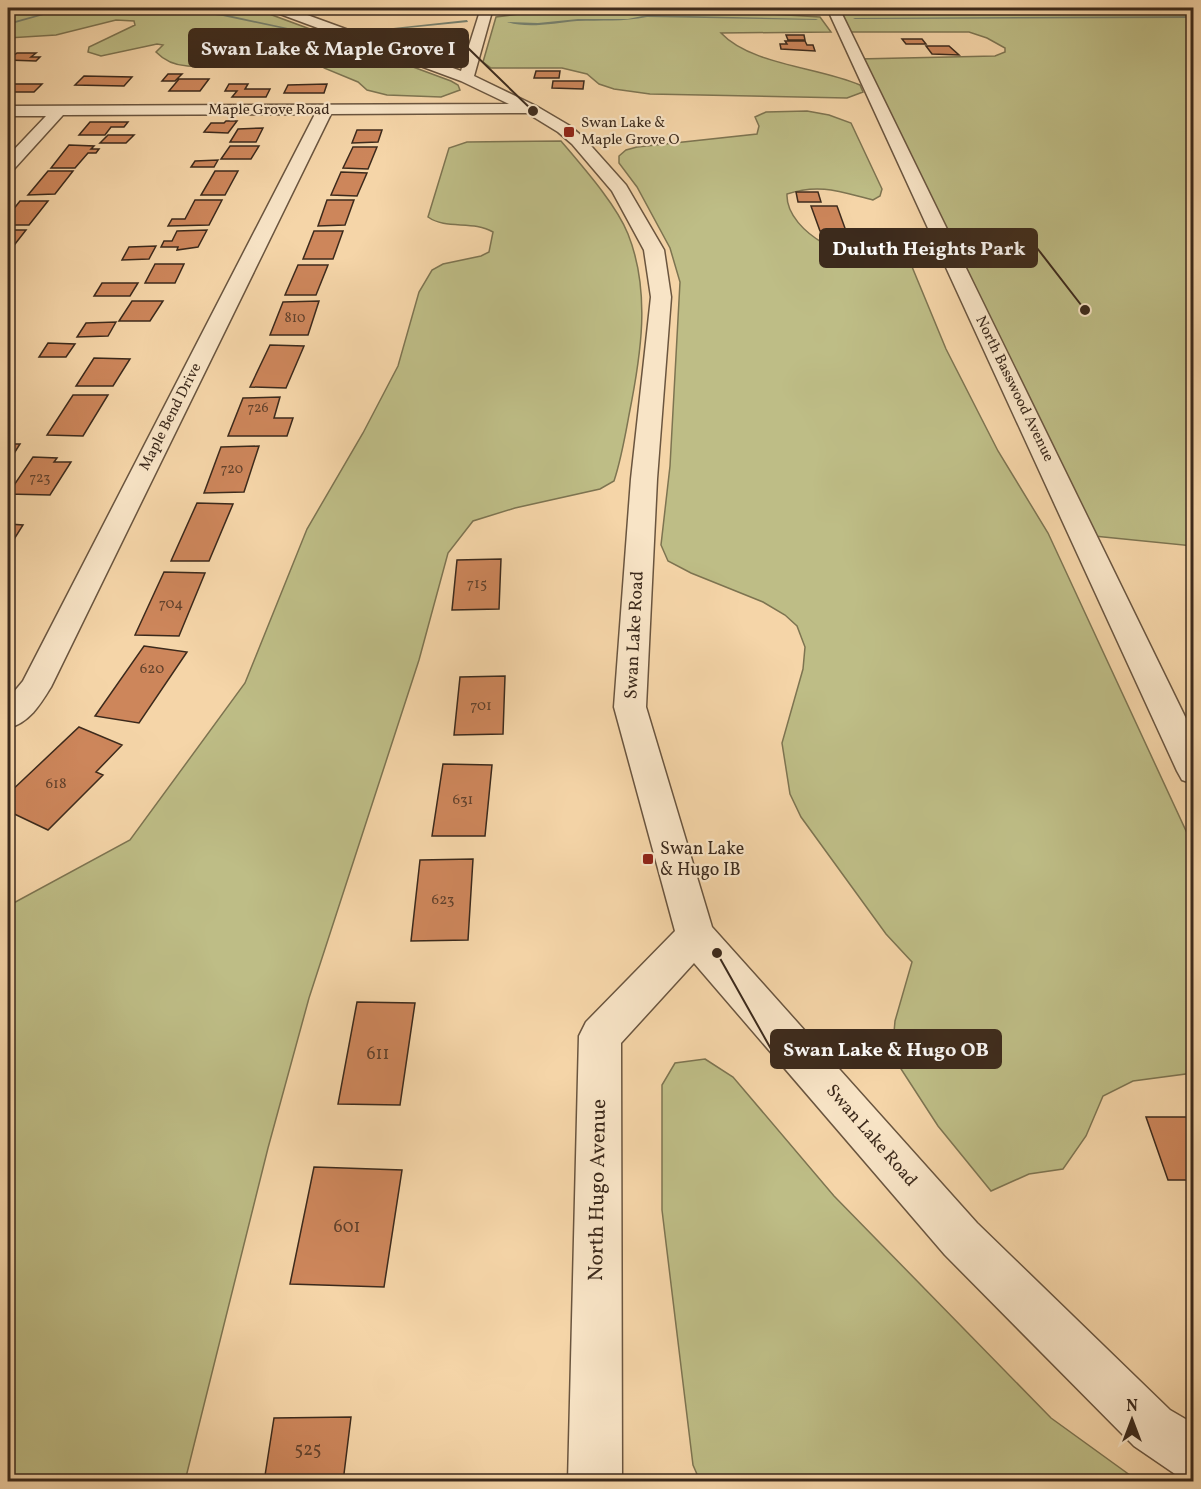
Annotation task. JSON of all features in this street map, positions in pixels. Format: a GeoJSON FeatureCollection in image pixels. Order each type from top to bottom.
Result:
{"type":"FeatureCollection","features":[{"type":"Feature","properties":{"kind":"street","name":"Swan Lake Road"},"geometry":{"type":"LineString","coordinates":[[277,8],[466,78],[531,109],[564,129],[578,141],[620,189],[654,250],[661,297],[644,479],[630,707],[695,936],[961,1239],[1152,1428],[1194,1455]]}},
{"type":"Feature","properties":{"kind":"street"},"geometry":{"type":"LineString","coordinates":[[466,78],[487,8]]}},
{"type":"Feature","properties":{"kind":"street","name":"North Basswood Avenue"},"geometry":{"type":"LineString","coordinates":[[832,8],[1194,771]]}},
{"type":"Feature","properties":{"kind":"street","name":"Maple Grove Road"},"geometry":{"type":"LineString","coordinates":[[8,111],[531,109]]}},
{"type":"Feature","properties":{"kind":"street","name":"Maple Bend Drive"},"geometry":{"type":"LineString","coordinates":[[8,716],[20,707],[35,687],[325,110]]}},
{"type":"Feature","properties":{"kind":"street"},"geometry":{"type":"LineString","coordinates":[[8,165],[59,111]]}},
{"type":"Feature","properties":{"kind":"street","name":"North Hugo Avenue"},"geometry":{"type":"LineString","coordinates":[[595,1482],[600,1036],[695,936]]}},
{"type":"Feature","properties":{"kind":"shaded area"},"geometry":{"type":"Polygon","coordinates":[[[8,8],[253,8],[451,81],[458,85],[460,90],[441,97],[387,95],[367,90],[358,82],[324,68],[322,63],[293,57],[253,58],[186,66],[165,60],[156,52],[163,45],[157,44],[101,56],[88,52],[89,47],[135,25],[134,21],[116,20],[56,35],[8,38],[8,8]]]}},
{"type":"Feature","properties":{"kind":"shaded area"},"geometry":{"type":"Polygon","coordinates":[[[563,8],[738,8],[755,13],[820,17],[831,32],[721,33],[734,44],[750,52],[767,59],[860,85],[863,92],[847,98],[650,94],[614,89],[599,84],[587,74],[562,68],[491,68],[483,62],[496,17],[563,8]]]}},
{"type":"Feature","properties":{"kind":"shaded area"},"geometry":{"type":"Polygon","coordinates":[[[833,8],[1193,8],[1193,546],[1084,535],[858,59],[995,56],[1005,52],[1005,48],[987,38],[969,32],[844,32],[833,8]]]}},
{"type":"Feature","properties":{"kind":"shaded area"},"geometry":{"type":"Polygon","coordinates":[[[807,111],[829,115],[851,123],[882,189],[880,196],[873,200],[820,189],[787,194],[793,216],[804,229],[823,243],[888,239],[903,245],[946,349],[998,451],[1048,533],[1193,846],[1193,1073],[1133,1081],[1103,1096],[1086,1136],[1063,1169],[1029,1174],[991,1191],[938,1126],[892,1055],[895,1021],[912,962],[886,934],[801,817],[790,794],[782,743],[803,669],[805,647],[797,626],[785,615],[763,602],[691,573],[668,561],[661,545],[670,466],[680,282],[670,248],[637,187],[619,163],[619,156],[626,150],[637,147],[757,134],[759,126],[755,117],[766,112],[807,111]]]}},
{"type":"Feature","properties":{"kind":"shaded area"},"geometry":{"type":"Polygon","coordinates":[[[561,141],[598,186],[623,222],[640,278],[642,324],[640,347],[623,448],[614,481],[600,489],[515,508],[473,521],[448,553],[419,660],[309,998],[268,1148],[185,1481],[8,1481],[8,906],[130,840],[245,683],[307,529],[363,433],[398,366],[419,292],[432,270],[443,264],[481,256],[489,252],[493,232],[477,226],[443,223],[428,217],[449,148],[467,142],[561,141]]]}},
{"type":"Feature","properties":{"kind":"shaded area"},"geometry":{"type":"Polygon","coordinates":[[[705,1059],[733,1077],[834,1196],[1051,1418],[1138,1481],[700,1481],[693,1465],[662,1210],[662,1085],[675,1063],[705,1059]]]}},
{"type":"Feature","properties":{"kind":"building"},"geometry":{"type":"Polygon","coordinates":[[[786,35],[804,35],[805,40],[788,40],[786,35]]]}},
{"type":"Feature","properties":{"kind":"building"},"geometry":{"type":"Polygon","coordinates":[[[902,39],[922,39],[926,44],[906,44],[902,39]]]}},
{"type":"Feature","properties":{"kind":"building"},"geometry":{"type":"Polygon","coordinates":[[[785,41],[805,41],[807,45],[813,45],[815,51],[781,49],[780,44],[787,44],[785,41]]]}},
{"type":"Feature","properties":{"kind":"building"},"geometry":{"type":"Polygon","coordinates":[[[926,46],[949,46],[959,55],[932,54],[926,46]]]}},
{"type":"Feature","properties":{"kind":"building"},"geometry":{"type":"Polygon","coordinates":[[[17,53],[36,53],[31,57],[40,57],[36,61],[8,60],[17,53]]]}},
{"type":"Feature","properties":{"kind":"building"},"geometry":{"type":"Polygon","coordinates":[[[536,71],[560,71],[559,78],[534,78],[536,71]]]}},
{"type":"Feature","properties":{"kind":"building"},"geometry":{"type":"Polygon","coordinates":[[[168,74],[182,74],[175,81],[162,81],[168,74]]]}},
{"type":"Feature","properties":{"kind":"building"},"geometry":{"type":"Polygon","coordinates":[[[84,76],[132,77],[124,86],[75,85],[84,76]]]}},
{"type":"Feature","properties":{"kind":"building"},"geometry":{"type":"Polygon","coordinates":[[[179,79],[209,79],[200,91],[169,91],[179,79]]]}},
{"type":"Feature","properties":{"kind":"building"},"geometry":{"type":"Polygon","coordinates":[[[553,81],[584,81],[583,89],[552,88],[553,81]]]}},
{"type":"Feature","properties":{"kind":"building"},"geometry":{"type":"Polygon","coordinates":[[[8,84],[42,84],[34,92],[8,92],[8,84]]]}},
{"type":"Feature","properties":{"kind":"building"},"geometry":{"type":"Polygon","coordinates":[[[229,84],[248,84],[245,89],[270,89],[266,97],[232,97],[237,91],[225,91],[229,84]]]}},
{"type":"Feature","properties":{"kind":"building"},"geometry":{"type":"Polygon","coordinates":[[[327,84],[324,93],[284,93],[288,85],[327,84]]]}},
{"type":"Feature","properties":{"kind":"building"},"geometry":{"type":"Polygon","coordinates":[[[237,121],[228,133],[204,132],[211,123],[237,121]]]}},
{"type":"Feature","properties":{"kind":"building"},"geometry":{"type":"Polygon","coordinates":[[[90,122],[128,122],[124,127],[111,127],[105,135],[79,135],[90,122]]]}},
{"type":"Feature","properties":{"kind":"building"},"geometry":{"type":"Polygon","coordinates":[[[263,128],[256,142],[230,142],[238,129],[263,128]]]}},
{"type":"Feature","properties":{"kind":"building"},"geometry":{"type":"Polygon","coordinates":[[[357,130],[382,130],[378,142],[352,143],[357,130]]]}},
{"type":"Feature","properties":{"kind":"building"},"geometry":{"type":"Polygon","coordinates":[[[108,135],[134,135],[126,143],[100,143],[108,135]]]}},
{"type":"Feature","properties":{"kind":"building"},"geometry":{"type":"Polygon","coordinates":[[[69,145],[94,146],[91,149],[99,149],[96,153],[88,153],[75,168],[51,168],[69,145]]]}},
{"type":"Feature","properties":{"kind":"building"},"geometry":{"type":"Polygon","coordinates":[[[230,146],[259,146],[251,159],[221,159],[230,146]]]}},
{"type":"Feature","properties":{"kind":"building"},"geometry":{"type":"Polygon","coordinates":[[[353,147],[377,147],[368,169],[343,168],[353,147]]]}},
{"type":"Feature","properties":{"kind":"building"},"geometry":{"type":"Polygon","coordinates":[[[218,160],[214,167],[191,167],[195,161],[218,160]]]}},
{"type":"Feature","properties":{"kind":"building"},"geometry":{"type":"Polygon","coordinates":[[[48,171],[73,171],[55,194],[28,195],[48,171]]]}},
{"type":"Feature","properties":{"kind":"building"},"geometry":{"type":"Polygon","coordinates":[[[215,171],[238,171],[225,195],[201,195],[215,171]]]}},
{"type":"Feature","properties":{"kind":"building"},"geometry":{"type":"Polygon","coordinates":[[[341,172],[367,173],[357,196],[331,195],[341,172]]]}},
{"type":"Feature","properties":{"kind":"building"},"geometry":{"type":"Polygon","coordinates":[[[796,192],[818,192],[821,202],[798,202],[796,192]]]}},
{"type":"Feature","properties":{"kind":"building"},"geometry":{"type":"Polygon","coordinates":[[[195,200],[222,200],[209,225],[168,226],[172,219],[185,219],[195,200]]]}},
{"type":"Feature","properties":{"kind":"building"},"geometry":{"type":"Polygon","coordinates":[[[327,200],[354,200],[345,225],[318,226],[327,200]]]}},
{"type":"Feature","properties":{"kind":"building"},"geometry":{"type":"Polygon","coordinates":[[[20,201],[48,201],[29,225],[8,225],[8,216],[20,201]]]}},
{"type":"Feature","properties":{"kind":"building"},"geometry":{"type":"Polygon","coordinates":[[[811,206],[837,206],[846,231],[820,231],[811,206]]]}},
{"type":"Feature","properties":{"kind":"building"},"geometry":{"type":"Polygon","coordinates":[[[8,230],[26,230],[8,253],[8,230]]]}},
{"type":"Feature","properties":{"kind":"building"},"geometry":{"type":"Polygon","coordinates":[[[207,230],[198,247],[177,250],[178,247],[161,247],[164,241],[172,241],[177,231],[207,230]]]}},
{"type":"Feature","properties":{"kind":"building"},"geometry":{"type":"Polygon","coordinates":[[[314,231],[343,231],[333,259],[303,259],[314,231]]]}},
{"type":"Feature","properties":{"kind":"building"},"geometry":{"type":"Polygon","coordinates":[[[156,246],[149,259],[122,260],[129,247],[156,246]]]}},
{"type":"Feature","properties":{"kind":"building"},"geometry":{"type":"Polygon","coordinates":[[[155,264],[184,264],[175,283],[145,283],[155,264]]]}},
{"type":"Feature","properties":{"kind":"building"},"geometry":{"type":"Polygon","coordinates":[[[298,265],[328,265],[316,295],[285,295],[298,265]]]}},
{"type":"Feature","properties":{"kind":"building"},"geometry":{"type":"Polygon","coordinates":[[[102,283],[138,283],[130,296],[94,296],[102,283]]]}},
{"type":"Feature","properties":{"kind":"building"},"geometry":{"type":"Polygon","coordinates":[[[132,301],[163,301],[150,321],[119,321],[132,301]]]}},
{"type":"Feature","properties":{"kind":"building"},"geometry":{"type":"Polygon","coordinates":[[[319,301],[308,335],[270,335],[283,302],[319,301]]]}},
{"type":"Feature","properties":{"kind":"building"},"geometry":{"type":"Polygon","coordinates":[[[116,322],[108,336],[77,337],[86,323],[116,322]]]}},
{"type":"Feature","properties":{"kind":"building"},"geometry":{"type":"Polygon","coordinates":[[[48,343],[75,344],[66,357],[39,357],[48,343]]]}},
{"type":"Feature","properties":{"kind":"building"},"geometry":{"type":"Polygon","coordinates":[[[270,345],[304,346],[286,388],[250,387],[270,345]]]}},
{"type":"Feature","properties":{"kind":"building"},"geometry":{"type":"Polygon","coordinates":[[[94,358],[130,359],[113,386],[76,386],[94,358]]]}},
{"type":"Feature","properties":{"kind":"building"},"geometry":{"type":"Polygon","coordinates":[[[73,395],[108,395],[83,436],[47,435],[73,395]]]}},
{"type":"Feature","properties":{"kind":"building"},"geometry":{"type":"Polygon","coordinates":[[[280,397],[274,418],[293,418],[287,436],[228,436],[243,398],[280,397]]]}},
{"type":"Feature","properties":{"kind":"building"},"geometry":{"type":"Polygon","coordinates":[[[8,444],[20,444],[8,463],[8,444]]]}},
{"type":"Feature","properties":{"kind":"building"},"geometry":{"type":"Polygon","coordinates":[[[259,446],[244,492],[204,493],[221,447],[259,446]]]}},
{"type":"Feature","properties":{"kind":"building"},"geometry":{"type":"Polygon","coordinates":[[[33,457],[57,458],[54,462],[71,462],[50,495],[8,494],[33,457]]]}},
{"type":"Feature","properties":{"kind":"building"},"geometry":{"type":"Polygon","coordinates":[[[197,503],[233,504],[209,561],[171,561],[197,503]]]}},
{"type":"Feature","properties":{"kind":"building"},"geometry":{"type":"Polygon","coordinates":[[[8,524],[23,525],[8,549],[8,524]]]}},
{"type":"Feature","properties":{"kind":"building"},"geometry":{"type":"Polygon","coordinates":[[[501,559],[499,609],[452,610],[457,560],[501,559]]]}},
{"type":"Feature","properties":{"kind":"building"},"geometry":{"type":"Polygon","coordinates":[[[164,572],[205,573],[179,636],[135,635],[164,572]]]}},
{"type":"Feature","properties":{"kind":"building"},"geometry":{"type":"Polygon","coordinates":[[[144,646],[187,652],[139,723],[95,716],[144,646]]]}},
{"type":"Feature","properties":{"kind":"building"},"geometry":{"type":"Polygon","coordinates":[[[505,676],[503,734],[454,735],[460,677],[505,676]]]}},
{"type":"Feature","properties":{"kind":"building"},"geometry":{"type":"Polygon","coordinates":[[[79,727],[122,745],[96,772],[103,775],[48,830],[8,811],[8,794],[79,727]]]}},
{"type":"Feature","properties":{"kind":"building"},"geometry":{"type":"Polygon","coordinates":[[[443,764],[492,765],[485,836],[432,836],[443,764]]]}},
{"type":"Feature","properties":{"kind":"building"},"geometry":{"type":"Polygon","coordinates":[[[473,859],[468,940],[411,941],[420,860],[473,859]]]}},
{"type":"Feature","properties":{"kind":"building"},"geometry":{"type":"Polygon","coordinates":[[[357,1002],[415,1003],[400,1105],[338,1104],[357,1002]]]}},
{"type":"Feature","properties":{"kind":"building"},"geometry":{"type":"Polygon","coordinates":[[[1146,1117],[1194,1117],[1194,1180],[1168,1180],[1146,1117]]]}},
{"type":"Feature","properties":{"kind":"building"},"geometry":{"type":"Polygon","coordinates":[[[314,1167],[402,1170],[384,1287],[290,1284],[314,1167]]]}},
{"type":"Feature","properties":{"kind":"building"},"geometry":{"type":"Polygon","coordinates":[[[351,1417],[343,1482],[264,1482],[274,1418],[351,1417]]]}},
{"type":"Feature","properties":{"kind":"waterway"},"geometry":{"type":"LineString","coordinates":[[8,24],[66,8]]}},
{"type":"Feature","properties":{"kind":"waterway"},"geometry":{"type":"LineString","coordinates":[[160,8],[223,15],[309,33]]}},
{"type":"Feature","properties":{"kind":"waterway"},"geometry":{"type":"LineString","coordinates":[[509,22],[538,24],[578,20],[628,20],[647,16],[816,20]]}},
{"type":"Feature","properties":{"kind":"waterway"},"geometry":{"type":"LineString","coordinates":[[855,19],[1194,17]]}},
{"type":"Feature","properties":{"kind":"waterway"},"geometry":{"type":"LineString","coordinates":[[377,30],[467,21]]}},
{"type":"Feature","properties":{"kind":"place","name":"Swan Lake & Maple Grove I"},"geometry":{"type":"Point","coordinates":[533,111]}},
{"type":"Feature","properties":{"kind":"place","name":"Swan Lake & Maple Grove O"},"geometry":{"type":"Point","coordinates":[569,132]}},
{"type":"Feature","properties":{"kind":"place","name":"Duluth Heights Park"},"geometry":{"type":"Point","coordinates":[1085,310]}},
{"type":"Feature","properties":{"kind":"place","name":"Swan Lake & Hugo IB"},"geometry":{"type":"Point","coordinates":[648,859]}},
{"type":"Feature","properties":{"kind":"place","name":"Swan Lake & Hugo OB"},"geometry":{"type":"Point","coordinates":[717,953]}}]}
